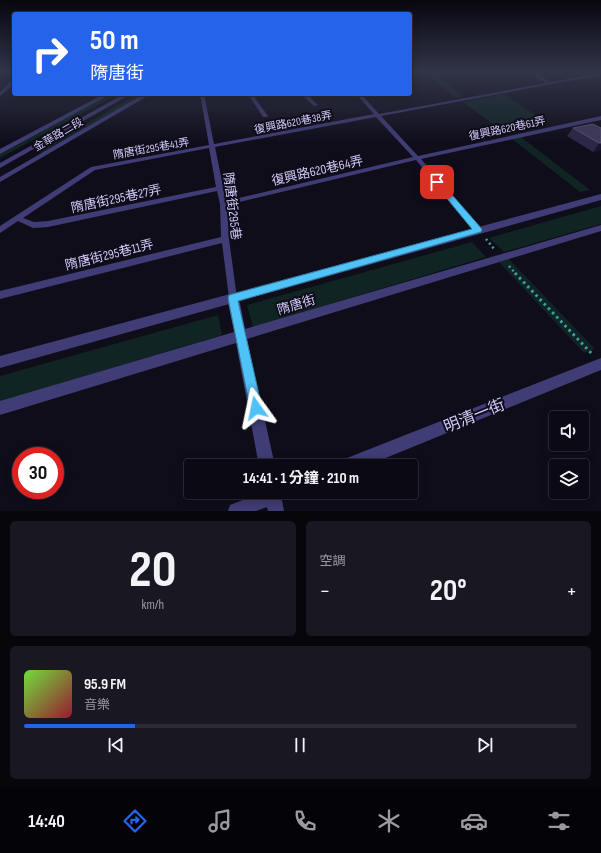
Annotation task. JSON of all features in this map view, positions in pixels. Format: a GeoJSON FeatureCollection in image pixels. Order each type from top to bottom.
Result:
{"type":"FeatureCollection","features":[{"type":"Feature","properties":{"kind":"street","name":"金華路二段"},"geometry":{"type":"LineString","coordinates":[[0,152],[104,96]]}},
{"type":"Feature","properties":{"kind":"street","name":"金華路二段"},"geometry":{"type":"LineString","coordinates":[[0,166],[124,96]]}},
{"type":"Feature","properties":{"kind":"street","name":"金華路二段"},"geometry":{"type":"LineString","coordinates":[[0,180],[145,96]]}},
{"type":"Feature","properties":{"kind":"street","name":"隋唐街"},"geometry":{"type":"LineString","coordinates":[[0,362],[601,197]]}},
{"type":"Feature","properties":{"kind":"street","name":"隋唐街"},"geometry":{"type":"LineString","coordinates":[[0,408],[601,228]]}},
{"type":"Feature","properties":{"kind":"street"},"geometry":{"type":"LineString","coordinates":[[233,298],[266,459]]}},
{"type":"Feature","properties":{"kind":"street","name":"明清一街"},"geometry":{"type":"LineString","coordinates":[[364,459],[598,361]]}},
{"type":"Feature","properties":{"kind":"street"},"geometry":{"type":"LineString","coordinates":[[236,511],[273,499]]}},
{"type":"Feature","properties":{"kind":"lane","name":"復興路620巷38弄"},"geometry":{"type":"LineString","coordinates":[[211,148],[488,95]]}},
{"type":"Feature","properties":{"kind":"lane","name":"隋唐街295巷"},"geometry":{"type":"LineString","coordinates":[[202,96],[211,148],[223,204],[225,239],[233,298]]}},
{"type":"Feature","properties":{"kind":"lane"},"geometry":{"type":"LineString","coordinates":[[251,96],[265,116]]}},
{"type":"Feature","properties":{"kind":"lane"},"geometry":{"type":"LineString","coordinates":[[305,96],[316,105]]}},
{"type":"Feature","properties":{"kind":"lane"},"geometry":{"type":"LineString","coordinates":[[360,96],[417,158],[478,230]]}},
{"type":"Feature","properties":{"kind":"lane","name":"復興路620巷61弄"},"geometry":{"type":"LineString","coordinates":[[417,158],[601,118]]}},
{"type":"Feature","properties":{"kind":"lane","name":"隋唐街295巷41弄"},"geometry":{"type":"LineString","coordinates":[[17,218],[93,168],[211,148]]}},
{"type":"Feature","properties":{"kind":"lane","name":"復興路620巷64弄"},"geometry":{"type":"LineString","coordinates":[[223,204],[417,158]]}},
{"type":"Feature","properties":{"kind":"lane","name":"隋唐街295巷27弄"},"geometry":{"type":"LineString","coordinates":[[17,218],[33,225],[48,224],[220,188]]}},
{"type":"Feature","properties":{"kind":"lane"},"geometry":{"type":"LineString","coordinates":[[0,230],[17,218]]}},
{"type":"Feature","properties":{"kind":"lane","name":"隋唐街295巷11弄"},"geometry":{"type":"LineString","coordinates":[[0,295],[225,239]]}},
{"type":"Feature","properties":{"kind":"path"},"geometry":{"type":"LineString","coordinates":[[478,230],[501,258],[598,361]]}},
{"type":"Feature","properties":{"kind":"green space"},"geometry":{"type":"Polygon","coordinates":[[[452,95],[463,96],[456,98],[452,95]]]}},
{"type":"Feature","properties":{"kind":"green space"},"geometry":{"type":"Polygon","coordinates":[[[505,95],[545,121],[501,130],[463,102],[505,95]]]}},
{"type":"Feature","properties":{"kind":"green space"},"geometry":{"type":"Polygon","coordinates":[[[107,96],[114,96],[0,158],[0,154],[107,96]]]}},
{"type":"Feature","properties":{"kind":"green space"},"geometry":{"type":"Polygon","coordinates":[[[134,96],[142,96],[42,153],[39,152],[134,96]]]}},
{"type":"Feature","properties":{"kind":"green space"},"geometry":{"type":"Polygon","coordinates":[[[521,137],[590,190],[580,192],[512,139],[521,137]]]}},
{"type":"Feature","properties":{"kind":"green space"},"geometry":{"type":"Polygon","coordinates":[[[601,206],[601,224],[504,252],[489,238],[601,206]]]}},
{"type":"Feature","properties":{"kind":"green space"},"geometry":{"type":"Polygon","coordinates":[[[472,242],[486,257],[253,327],[247,305],[472,242]]]}},
{"type":"Feature","properties":{"kind":"green space"},"geometry":{"type":"Polygon","coordinates":[[[509,259],[595,349],[584,353],[499,262],[509,259]]]}},
{"type":"Feature","properties":{"kind":"green space"},"geometry":{"type":"Polygon","coordinates":[[[218,315],[222,335],[0,402],[0,376],[218,315]]]}},
{"type":"Feature","properties":{"kind":"building"},"geometry":{"type":"Polygon","coordinates":[[[593,124],[601,128],[601,143],[573,128],[593,124]]]}},
{"type":"Feature","properties":{"kind":"route"},"geometry":{"type":"LineString","coordinates":[[256,408],[233,298],[478,230],[437,182]]}}]}
